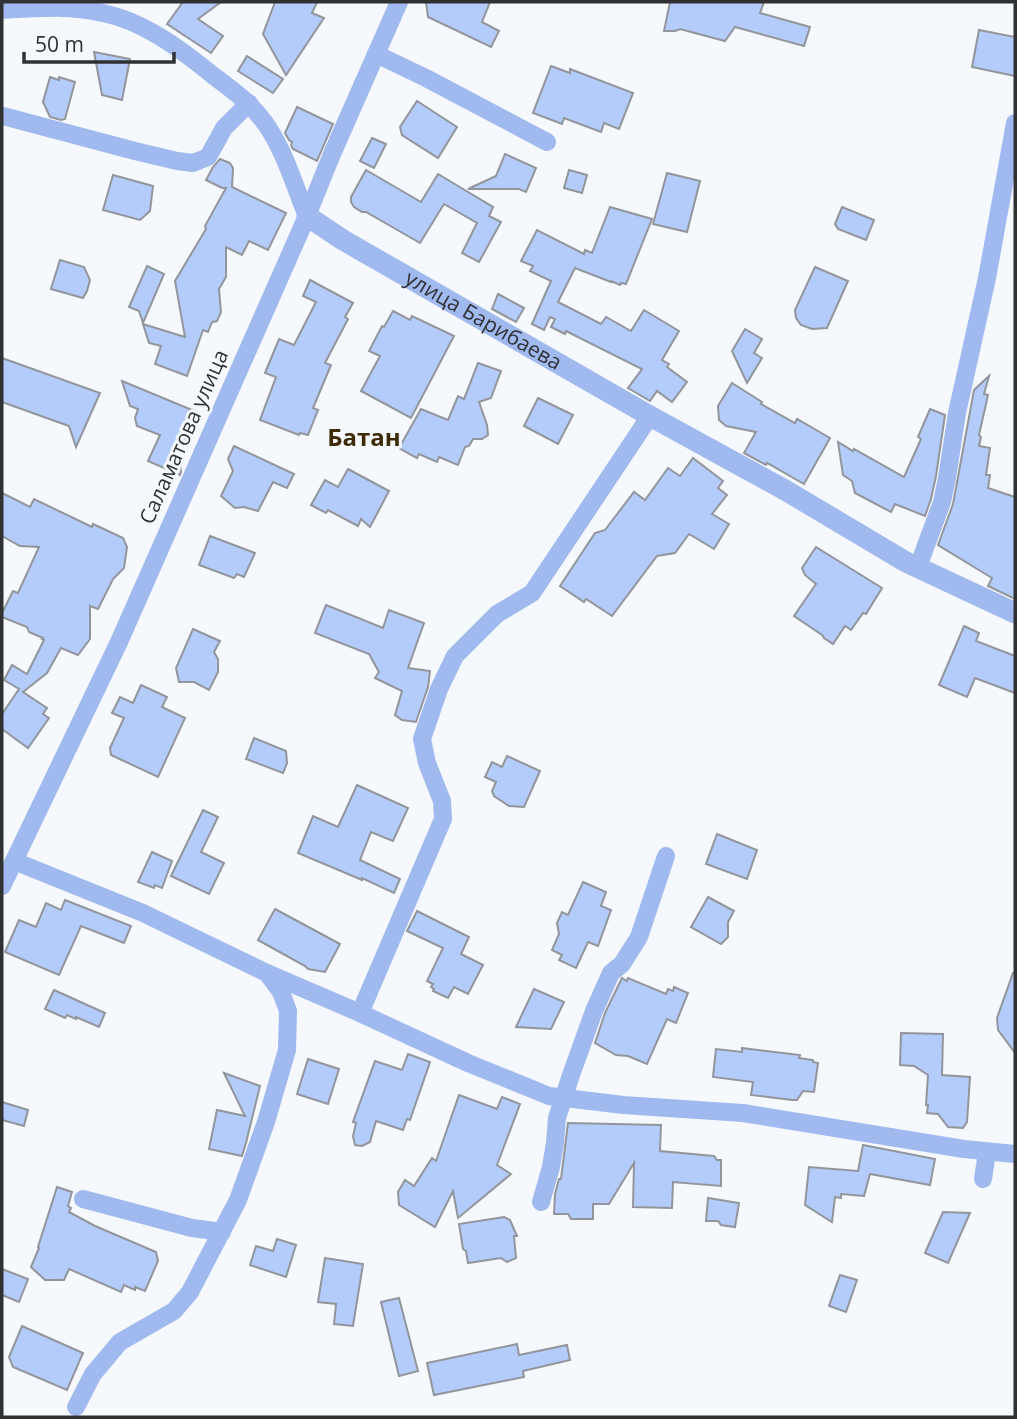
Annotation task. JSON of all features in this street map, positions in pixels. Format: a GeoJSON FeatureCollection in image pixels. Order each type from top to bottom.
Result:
{"type":"FeatureCollection","features":[{"type":"Feature","properties":{"kind":"street","name":"Саламатова улица"},"geometry":{"type":"LineString","coordinates":[[2,886],[119,642],[399,2]]}},
{"type":"Feature","properties":{"kind":"street"},"geometry":{"type":"LineString","coordinates":[[2,10],[104,7],[187,54],[249,103],[265,124],[278,144],[307,216]]}},
{"type":"Feature","properties":{"kind":"street"},"geometry":{"type":"LineString","coordinates":[[376,54],[547,142]]}},
{"type":"Feature","properties":{"kind":"street"},"geometry":{"type":"LineString","coordinates":[[3,116],[123,148],[193,163],[208,157],[224,128],[249,103]]}},
{"type":"Feature","properties":{"kind":"street"},"geometry":{"type":"LineString","coordinates":[[918,567],[939,511],[947,478],[957,413],[987,278],[1015,123]]}},
{"type":"Feature","properties":{"kind":"street","name":"улица Барибаева"},"geometry":{"type":"LineString","coordinates":[[307,216],[342,240],[918,567],[1015,613]]}},
{"type":"Feature","properties":{"kind":"street"},"geometry":{"type":"LineString","coordinates":[[360,1013],[443,819],[442,801],[427,763],[422,739],[439,689],[455,656],[498,614],[532,593],[650,416]]}},
{"type":"Feature","properties":{"kind":"street"},"geometry":{"type":"LineString","coordinates":[[541,1202],[551,1167],[557,1118],[594,1011],[611,973],[622,964],[639,937],[666,856]]}},
{"type":"Feature","properties":{"kind":"street"},"geometry":{"type":"LineString","coordinates":[[14,860],[143,913],[267,973],[468,1063],[549,1096],[623,1105],[743,1114],[1015,1154]]}},
{"type":"Feature","properties":{"kind":"street"},"geometry":{"type":"LineString","coordinates":[[76,1407],[93,1374],[120,1342],[174,1311],[190,1292],[238,1200],[287,1050],[288,1011],[281,992],[267,973]]}},
{"type":"Feature","properties":{"kind":"street"},"geometry":{"type":"LineString","coordinates":[[983,1179],[987,1152]]}},
{"type":"Feature","properties":{"kind":"street"},"geometry":{"type":"LineString","coordinates":[[83,1199],[192,1228],[222,1232]]}},
{"type":"Feature","properties":{"kind":"building"},"geometry":{"type":"Polygon","coordinates":[[[183,2],[221,2],[198,19],[223,36],[211,53],[167,24],[183,2]]]}},
{"type":"Feature","properties":{"kind":"building"},"geometry":{"type":"Polygon","coordinates":[[[275,2],[317,2],[312,13],[324,18],[286,75],[263,34],[275,2]]]}},
{"type":"Feature","properties":{"kind":"building"},"geometry":{"type":"Polygon","coordinates":[[[426,2],[490,2],[482,22],[499,31],[491,47],[428,17],[426,2]]]}},
{"type":"Feature","properties":{"kind":"building"},"geometry":{"type":"Polygon","coordinates":[[[670,2],[764,2],[760,13],[810,27],[804,46],[735,27],[725,41],[680,29],[664,31],[670,2]]]}},
{"type":"Feature","properties":{"kind":"building"},"geometry":{"type":"Polygon","coordinates":[[[979,30],[1015,37],[1015,76],[972,67],[979,30]]]}},
{"type":"Feature","properties":{"kind":"building"},"geometry":{"type":"Polygon","coordinates":[[[94,52],[130,59],[122,100],[102,95],[94,52]]]}},
{"type":"Feature","properties":{"kind":"building"},"geometry":{"type":"Polygon","coordinates":[[[247,56],[283,79],[273,93],[238,71],[247,56]]]}},
{"type":"Feature","properties":{"kind":"building"},"geometry":{"type":"Polygon","coordinates":[[[551,66],[570,73],[570,69],[633,93],[619,129],[604,123],[601,132],[564,118],[562,124],[533,113],[551,66]]]}},
{"type":"Feature","properties":{"kind":"building"},"geometry":{"type":"Polygon","coordinates":[[[50,77],[75,82],[65,119],[50,117],[43,102],[50,77]]]}},
{"type":"Feature","properties":{"kind":"building"},"geometry":{"type":"Polygon","coordinates":[[[417,101],[457,127],[438,158],[402,135],[400,127],[417,101]]]}},
{"type":"Feature","properties":{"kind":"building"},"geometry":{"type":"Polygon","coordinates":[[[297,107],[333,124],[317,161],[293,149],[292,142],[285,133],[297,107]]]}},
{"type":"Feature","properties":{"kind":"building"},"geometry":{"type":"Polygon","coordinates":[[[372,138],[386,144],[374,168],[360,161],[372,138]]]}},
{"type":"Feature","properties":{"kind":"building"},"geometry":{"type":"Polygon","coordinates":[[[505,154],[536,168],[526,192],[519,189],[468,189],[496,176],[505,154]]]}},
{"type":"Feature","properties":{"kind":"building"},"geometry":{"type":"Polygon","coordinates":[[[220,159],[230,163],[233,168],[232,187],[286,213],[268,250],[249,241],[242,255],[226,247],[226,277],[219,289],[221,312],[208,332],[203,330],[187,376],[155,364],[161,346],[149,343],[143,324],[185,337],[175,281],[206,229],[205,226],[226,188],[206,180],[220,159]]]}},
{"type":"Feature","properties":{"kind":"building"},"geometry":{"type":"Polygon","coordinates":[[[366,170],[421,202],[438,174],[493,207],[489,216],[501,222],[479,262],[462,253],[477,223],[444,204],[420,243],[354,207],[351,197],[366,170]]]}},
{"type":"Feature","properties":{"kind":"building"},"geometry":{"type":"Polygon","coordinates":[[[569,170],[587,175],[582,193],[564,188],[569,170]]]}},
{"type":"Feature","properties":{"kind":"building"},"geometry":{"type":"Polygon","coordinates":[[[667,173],[700,181],[687,232],[653,224],[667,173]]]}},
{"type":"Feature","properties":{"kind":"building"},"geometry":{"type":"Polygon","coordinates":[[[113,175],[153,186],[150,211],[140,220],[103,210],[113,175]]]}},
{"type":"Feature","properties":{"kind":"building"},"geometry":{"type":"Polygon","coordinates":[[[610,207],[652,219],[626,284],[620,285],[575,268],[558,302],[601,324],[606,317],[631,331],[644,310],[679,331],[662,360],[687,382],[672,402],[657,391],[650,401],[628,388],[642,369],[566,331],[565,334],[551,327],[555,319],[550,317],[544,330],[532,324],[551,281],[530,271],[533,266],[521,261],[537,230],[584,254],[585,250],[592,253],[610,207]]]}},
{"type":"Feature","properties":{"kind":"building"},"geometry":{"type":"Polygon","coordinates":[[[842,207],[874,220],[866,240],[838,229],[835,224],[842,207]]]}},
{"type":"Feature","properties":{"kind":"building"},"geometry":{"type":"Polygon","coordinates":[[[60,260],[84,267],[90,280],[83,298],[51,289],[60,260]]]}},
{"type":"Feature","properties":{"kind":"building"},"geometry":{"type":"Polygon","coordinates":[[[147,266],[164,274],[143,323],[139,311],[129,307],[147,266]]]}},
{"type":"Feature","properties":{"kind":"building"},"geometry":{"type":"Polygon","coordinates":[[[815,267],[848,281],[827,328],[812,329],[801,325],[796,318],[795,310],[815,267]]]}},
{"type":"Feature","properties":{"kind":"building"},"geometry":{"type":"Polygon","coordinates":[[[310,280],[353,303],[345,317],[348,319],[325,363],[331,365],[313,408],[318,410],[308,435],[299,435],[260,420],[276,377],[265,373],[279,339],[294,345],[316,302],[303,296],[310,280]]]}},
{"type":"Feature","properties":{"kind":"building"},"geometry":{"type":"Polygon","coordinates":[[[498,294],[524,308],[516,322],[492,309],[498,294]]]}},
{"type":"Feature","properties":{"kind":"building"},"geometry":{"type":"Polygon","coordinates":[[[393,311],[410,320],[412,316],[454,336],[411,418],[361,391],[380,356],[369,351],[393,311]]]}},
{"type":"Feature","properties":{"kind":"building"},"geometry":{"type":"Polygon","coordinates":[[[745,329],[762,339],[754,353],[762,358],[747,383],[732,351],[745,329]]]}},
{"type":"Feature","properties":{"kind":"building"},"geometry":{"type":"Polygon","coordinates":[[[2,358],[100,393],[76,447],[69,426],[2,402],[2,358]]]}},
{"type":"Feature","properties":{"kind":"building"},"geometry":{"type":"Polygon","coordinates":[[[478,363],[501,371],[491,398],[479,402],[488,435],[482,439],[473,439],[469,446],[465,447],[458,465],[439,457],[437,462],[419,454],[417,458],[399,448],[421,409],[448,420],[458,396],[464,399],[478,363]]]}},
{"type":"Feature","properties":{"kind":"building"},"geometry":{"type":"Polygon","coordinates":[[[989,376],[984,394],[988,395],[979,446],[990,448],[986,475],[990,475],[988,488],[1015,497],[1015,599],[988,586],[992,578],[938,545],[953,504],[974,390],[989,376]]]}},
{"type":"Feature","properties":{"kind":"building"},"geometry":{"type":"Polygon","coordinates":[[[122,381],[197,412],[179,457],[180,475],[148,461],[160,435],[137,426],[135,418],[138,409],[130,406],[122,381]]]}},
{"type":"Feature","properties":{"kind":"building"},"geometry":{"type":"Polygon","coordinates":[[[732,383],[762,402],[761,404],[795,423],[797,419],[830,438],[804,484],[744,453],[756,432],[726,426],[719,420],[718,406],[732,383]]]}},
{"type":"Feature","properties":{"kind":"building"},"geometry":{"type":"Polygon","coordinates":[[[538,398],[573,415],[558,444],[524,426],[538,398]]]}},
{"type":"Feature","properties":{"kind":"building"},"geometry":{"type":"Polygon","coordinates":[[[930,409],[945,415],[936,476],[925,516],[895,504],[891,512],[855,493],[852,481],[843,475],[838,442],[904,477],[921,439],[918,437],[930,409]]]}},
{"type":"Feature","properties":{"kind":"building"},"geometry":{"type":"Polygon","coordinates":[[[234,446],[294,474],[287,488],[273,482],[258,511],[244,507],[235,508],[221,496],[233,471],[228,459],[234,446]]]}},
{"type":"Feature","properties":{"kind":"building"},"geometry":{"type":"Polygon","coordinates":[[[693,458],[723,481],[718,488],[727,495],[712,514],[729,524],[714,549],[689,534],[675,553],[657,556],[612,616],[560,586],[595,533],[605,530],[634,492],[645,500],[668,468],[680,476],[693,458]]]}},
{"type":"Feature","properties":{"kind":"building"},"geometry":{"type":"Polygon","coordinates":[[[348,469],[389,491],[370,527],[361,519],[358,526],[328,510],[326,513],[311,505],[325,480],[338,487],[348,469]]]}},
{"type":"Feature","properties":{"kind":"building"},"geometry":{"type":"Polygon","coordinates":[[[2,493],[30,507],[34,499],[92,527],[93,524],[123,538],[127,547],[124,568],[113,579],[98,609],[90,606],[90,639],[78,655],[61,648],[47,673],[23,692],[47,708],[43,714],[49,718],[28,748],[2,729],[2,714],[19,689],[4,680],[12,665],[27,674],[44,640],[29,632],[27,627],[2,617],[2,613],[13,591],[18,593],[39,547],[20,546],[2,536],[2,493]]]}},
{"type":"Feature","properties":{"kind":"building"},"geometry":{"type":"Polygon","coordinates":[[[210,536],[255,553],[244,577],[237,574],[234,578],[199,565],[210,536]]]}},
{"type":"Feature","properties":{"kind":"building"},"geometry":{"type":"Polygon","coordinates":[[[816,547],[882,588],[866,614],[863,613],[851,630],[845,626],[833,644],[794,616],[816,584],[805,575],[802,568],[816,547]]]}},
{"type":"Feature","properties":{"kind":"building"},"geometry":{"type":"Polygon","coordinates":[[[326,605],[383,628],[389,610],[424,623],[408,668],[430,671],[428,687],[416,722],[402,720],[395,715],[402,691],[375,678],[379,672],[369,654],[315,633],[326,605]]]}},
{"type":"Feature","properties":{"kind":"building"},"geometry":{"type":"Polygon","coordinates":[[[964,626],[979,633],[976,641],[1015,656],[1015,693],[975,678],[967,697],[939,685],[964,626]]]}},
{"type":"Feature","properties":{"kind":"building"},"geometry":{"type":"Polygon","coordinates":[[[193,629],[220,641],[214,652],[218,659],[218,672],[209,690],[194,682],[179,682],[176,668],[193,629]]]}},
{"type":"Feature","properties":{"kind":"building"},"geometry":{"type":"Polygon","coordinates":[[[141,685],[167,697],[162,707],[185,718],[158,777],[111,755],[110,748],[124,718],[112,713],[120,697],[133,703],[141,685]]]}},
{"type":"Feature","properties":{"kind":"building"},"geometry":{"type":"Polygon","coordinates":[[[254,738],[286,751],[287,763],[283,773],[246,759],[254,738]]]}},
{"type":"Feature","properties":{"kind":"building"},"geometry":{"type":"Polygon","coordinates":[[[507,756],[540,771],[524,807],[509,806],[494,796],[492,791],[496,782],[485,777],[492,762],[502,767],[507,756]]]}},
{"type":"Feature","properties":{"kind":"building"},"geometry":{"type":"Polygon","coordinates":[[[357,785],[408,808],[393,841],[371,832],[360,860],[400,879],[394,893],[298,853],[313,816],[338,827],[357,785]]]}},
{"type":"Feature","properties":{"kind":"building"},"geometry":{"type":"Polygon","coordinates":[[[203,810],[218,817],[201,852],[224,863],[209,894],[171,876],[203,810]]]}},
{"type":"Feature","properties":{"kind":"building"},"geometry":{"type":"Polygon","coordinates":[[[717,834],[757,850],[747,879],[706,864],[717,834]]]}},
{"type":"Feature","properties":{"kind":"building"},"geometry":{"type":"Polygon","coordinates":[[[152,852],[172,861],[162,888],[138,882],[152,852]]]}},
{"type":"Feature","properties":{"kind":"building"},"geometry":{"type":"Polygon","coordinates":[[[583,882],[606,892],[601,906],[611,910],[598,946],[588,942],[576,968],[559,960],[562,955],[552,950],[559,934],[557,923],[562,912],[568,915],[583,882]]]}},
{"type":"Feature","properties":{"kind":"building"},"geometry":{"type":"Polygon","coordinates":[[[708,897],[734,911],[728,922],[728,937],[721,944],[691,927],[708,897]]]}},
{"type":"Feature","properties":{"kind":"building"},"geometry":{"type":"Polygon","coordinates":[[[65,900],[131,926],[124,943],[81,926],[59,975],[5,952],[19,920],[36,927],[46,903],[61,910],[65,900]]]}},
{"type":"Feature","properties":{"kind":"building"},"geometry":{"type":"Polygon","coordinates":[[[275,909],[340,944],[325,972],[308,969],[258,940],[275,909]]]}},
{"type":"Feature","properties":{"kind":"building"},"geometry":{"type":"Polygon","coordinates":[[[417,911],[469,937],[461,954],[483,965],[468,994],[454,987],[448,998],[433,991],[433,984],[427,981],[443,948],[407,931],[417,911]]]}},
{"type":"Feature","properties":{"kind":"building"},"geometry":{"type":"Polygon","coordinates":[[[1013,973],[1015,1053],[998,1030],[997,1018],[1013,973]]]}},
{"type":"Feature","properties":{"kind":"building"},"geometry":{"type":"Polygon","coordinates":[[[622,978],[666,994],[668,989],[673,991],[674,987],[688,993],[676,1023],[667,1019],[647,1064],[628,1056],[616,1055],[595,1043],[605,1013],[622,978]]]}},
{"type":"Feature","properties":{"kind":"building"},"geometry":{"type":"Polygon","coordinates":[[[534,989],[564,1002],[551,1029],[516,1027],[534,989]]]}},
{"type":"Feature","properties":{"kind":"building"},"geometry":{"type":"Polygon","coordinates":[[[54,990],[105,1013],[99,1027],[76,1017],[67,1015],[65,1018],[45,1009],[54,990]]]}},
{"type":"Feature","properties":{"kind":"building"},"geometry":{"type":"Polygon","coordinates":[[[901,1033],[943,1034],[942,1075],[970,1077],[967,1122],[963,1128],[948,1127],[938,1114],[927,1113],[928,1075],[914,1066],[900,1065],[901,1033]]]}},
{"type":"Feature","properties":{"kind":"building"},"geometry":{"type":"Polygon","coordinates":[[[742,1048],[800,1055],[799,1058],[818,1063],[814,1092],[803,1091],[797,1100],[751,1095],[753,1082],[713,1077],[716,1049],[742,1052],[742,1048]]]}},
{"type":"Feature","properties":{"kind":"building"},"geometry":{"type":"Polygon","coordinates":[[[408,1054],[430,1062],[410,1120],[407,1119],[403,1130],[376,1121],[370,1142],[362,1146],[355,1145],[353,1136],[356,1123],[353,1122],[375,1061],[402,1070],[408,1054]]]}},
{"type":"Feature","properties":{"kind":"building"},"geometry":{"type":"Polygon","coordinates":[[[308,1059],[339,1069],[328,1104],[297,1094],[308,1059]]]}},
{"type":"Feature","properties":{"kind":"building"},"geometry":{"type":"Polygon","coordinates":[[[224,1073],[260,1086],[242,1156],[209,1149],[217,1110],[245,1116],[224,1073]]]}},
{"type":"Feature","properties":{"kind":"building"},"geometry":{"type":"Polygon","coordinates":[[[459,1095],[497,1109],[502,1097],[520,1104],[497,1165],[511,1174],[458,1218],[453,1191],[435,1227],[399,1205],[398,1192],[405,1180],[414,1186],[432,1158],[436,1161],[459,1095]]]}},
{"type":"Feature","properties":{"kind":"building"},"geometry":{"type":"Polygon","coordinates":[[[2,1102],[28,1110],[24,1126],[2,1120],[2,1102]]]}},
{"type":"Feature","properties":{"kind":"building"},"geometry":{"type":"Polygon","coordinates":[[[568,1123],[661,1125],[660,1151],[714,1156],[721,1160],[721,1186],[673,1182],[672,1208],[633,1207],[634,1163],[609,1204],[593,1204],[593,1219],[571,1219],[568,1214],[554,1214],[568,1123]]]}},
{"type":"Feature","properties":{"kind":"building"},"geometry":{"type":"Polygon","coordinates":[[[863,1145],[935,1159],[930,1185],[870,1174],[864,1196],[841,1194],[841,1198],[835,1197],[832,1222],[805,1205],[809,1167],[858,1171],[863,1145]]]}},
{"type":"Feature","properties":{"kind":"building"},"geometry":{"type":"Polygon","coordinates":[[[57,1187],[72,1192],[69,1212],[156,1252],[158,1261],[145,1291],[124,1285],[121,1292],[69,1269],[64,1280],[45,1280],[31,1267],[57,1187]]]}},
{"type":"Feature","properties":{"kind":"building"},"geometry":{"type":"Polygon","coordinates":[[[708,1198],[739,1203],[735,1227],[721,1225],[718,1221],[706,1221],[708,1198]]]}},
{"type":"Feature","properties":{"kind":"building"},"geometry":{"type":"Polygon","coordinates":[[[943,1212],[970,1213],[948,1263],[925,1253],[943,1212]]]}},
{"type":"Feature","properties":{"kind":"building"},"geometry":{"type":"Polygon","coordinates":[[[504,1217],[510,1220],[517,1236],[514,1236],[516,1258],[507,1262],[501,1258],[468,1263],[459,1224],[504,1217]]]}},
{"type":"Feature","properties":{"kind":"building"},"geometry":{"type":"Polygon","coordinates":[[[277,1239],[296,1245],[286,1277],[250,1265],[256,1246],[273,1251],[277,1239]]]}},
{"type":"Feature","properties":{"kind":"building"},"geometry":{"type":"Polygon","coordinates":[[[325,1258],[363,1264],[353,1326],[334,1324],[336,1304],[318,1302],[325,1258]]]}},
{"type":"Feature","properties":{"kind":"building"},"geometry":{"type":"Polygon","coordinates":[[[2,1269],[28,1279],[19,1302],[2,1295],[2,1269]]]}},
{"type":"Feature","properties":{"kind":"building"},"geometry":{"type":"Polygon","coordinates":[[[840,1275],[857,1280],[846,1312],[829,1306],[840,1275]]]}},
{"type":"Feature","properties":{"kind":"building"},"geometry":{"type":"Polygon","coordinates":[[[399,1298],[418,1371],[399,1376],[381,1302],[399,1298]]]}},
{"type":"Feature","properties":{"kind":"building"},"geometry":{"type":"Polygon","coordinates":[[[22,1326],[83,1353],[67,1390],[13,1367],[9,1357],[22,1326]]]}},
{"type":"Feature","properties":{"kind":"building"},"geometry":{"type":"Polygon","coordinates":[[[517,1344],[519,1355],[567,1345],[570,1360],[523,1371],[524,1377],[434,1395],[427,1363],[517,1344]]]}},
{"type":"Feature","properties":{"kind":"district","name":"Батан"},"geometry":{"type":"Point","coordinates":[364,438]}}]}
